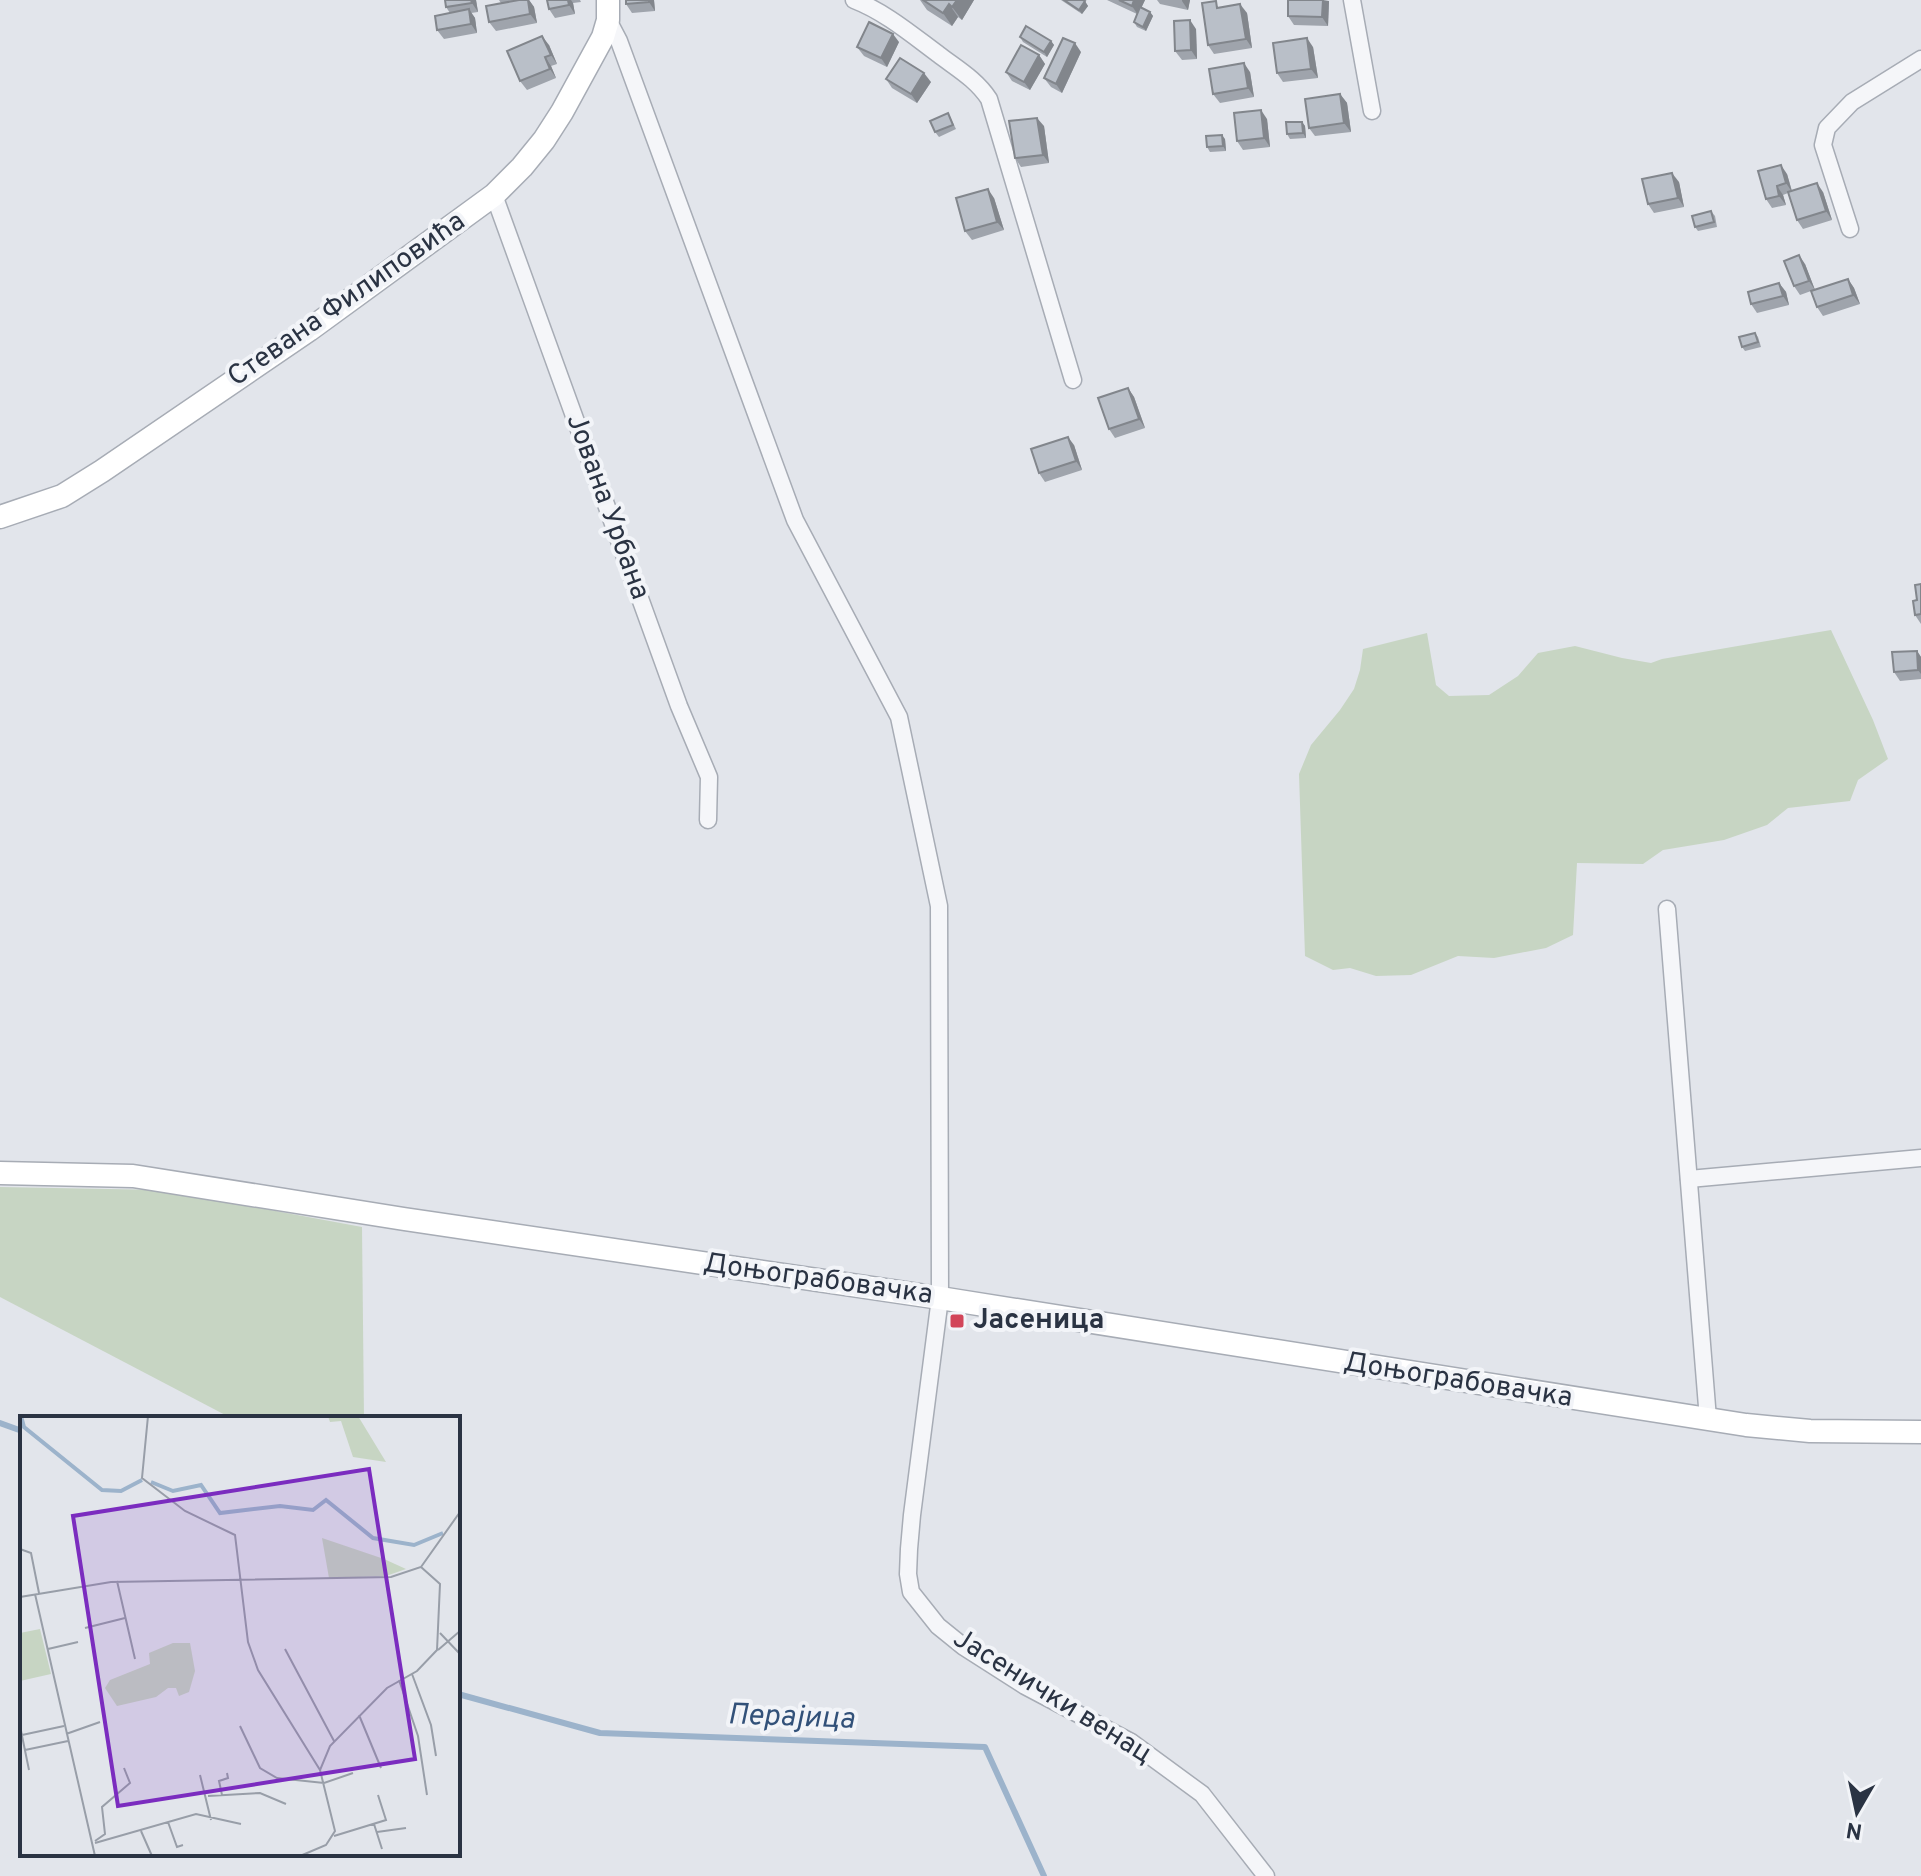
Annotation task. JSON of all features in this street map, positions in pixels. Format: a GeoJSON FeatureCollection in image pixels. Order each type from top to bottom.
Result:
{"type":"FeatureCollection","features":[{"type":"Feature","properties":{"kind":"street"},"geometry":{"type":"LineString","coordinates":[[854,0],[887,17],[978,84],[989,99],[1073,380]]}},
{"type":"Feature","properties":{"kind":"street"},"geometry":{"type":"LineString","coordinates":[[1352,0],[1372,111]]}},
{"type":"Feature","properties":{"kind":"street","name":"Стевана Филиповића"},"geometry":{"type":"LineString","coordinates":[[0,517],[62,496],[102,471],[309,330],[494,195],[544,140],[595,54],[603,37],[608,10]]}},
{"type":"Feature","properties":{"kind":"street","name":"Јасенички венац"},"geometry":{"type":"LineString","coordinates":[[608,10],[795,520],[899,717],[939,906],[940,1298],[909,1549],[911,1592],[938,1626],[964,1647],[1025,1686],[1131,1742],[1202,1794],[1266,1876]]}},
{"type":"Feature","properties":{"kind":"street"},"geometry":{"type":"LineString","coordinates":[[1850,229],[1823,145],[1827,128],[1852,102],[1921,59]]}},
{"type":"Feature","properties":{"kind":"street","name":"Јована Урбана"},"geometry":{"type":"LineString","coordinates":[[494,195],[679,706],[709,777],[708,820]]}},
{"type":"Feature","properties":{"kind":"street"},"geometry":{"type":"LineString","coordinates":[[1667,909],[1708,1419]]}},
{"type":"Feature","properties":{"kind":"street"},"geometry":{"type":"LineString","coordinates":[[1689,1179],[1921,1158]]}},
{"type":"Feature","properties":{"kind":"street","name":"Доњограбовачка"},"geometry":{"type":"LineString","coordinates":[[0,1173],[133,1176],[940,1298],[1746,1425],[1810,1431],[1921,1432]]}},
{"type":"Feature","properties":{"kind":"green space"},"geometry":{"type":"Polygon","coordinates":[[[1831,630],[1888,759],[1858,780],[1850,801],[1788,808],[1767,825],[1724,840],[1663,850],[1643,864],[1577,863],[1573,935],[1546,948],[1494,958],[1458,956],[1411,975],[1376,976],[1350,968],[1333,970],[1305,956],[1299,774],[1311,745],[1354,689],[1363,649],[1427,633],[1436,685],[1449,696],[1489,695],[1518,676],[1538,653],[1575,646],[1651,663],[1831,630]]]}},
{"type":"Feature","properties":{"kind":"green space"},"geometry":{"type":"Polygon","coordinates":[[[0,1187],[162,1190],[362,1227],[364,1416],[227,1416],[0,1297],[0,1187]]]}},
{"type":"Feature","properties":{"kind":"building"},"geometry":{"type":"Polygon","coordinates":[[[445,0],[471,0],[472,3],[446,7],[445,0]]]}},
{"type":"Feature","properties":{"kind":"building"},"geometry":{"type":"Polygon","coordinates":[[[528,0],[530,14],[489,22],[486,6],[528,0]]]}},
{"type":"Feature","properties":{"kind":"building"},"geometry":{"type":"Polygon","coordinates":[[[547,0],[568,0],[569,5],[549,9],[547,0]]]}},
{"type":"Feature","properties":{"kind":"building"},"geometry":{"type":"Polygon","coordinates":[[[626,0],[649,0],[649,2],[626,4],[626,0]]]}},
{"type":"Feature","properties":{"kind":"building"},"geometry":{"type":"Polygon","coordinates":[[[923,0],[957,0],[952,7],[949,4],[943,13],[923,0]]]}},
{"type":"Feature","properties":{"kind":"building"},"geometry":{"type":"Polygon","coordinates":[[[1064,0],[1083,0],[1085,1],[1079,10],[1064,0]]]}},
{"type":"Feature","properties":{"kind":"building"},"geometry":{"type":"Polygon","coordinates":[[[1119,0],[1134,0],[1132,6],[1119,0]]]}},
{"type":"Feature","properties":{"kind":"building"},"geometry":{"type":"Polygon","coordinates":[[[1288,0],[1323,0],[1322,17],[1288,16],[1288,0]]]}},
{"type":"Feature","properties":{"kind":"building"},"geometry":{"type":"Polygon","coordinates":[[[1216,1],[1217,8],[1240,4],[1246,39],[1208,45],[1202,3],[1216,1]]]}},
{"type":"Feature","properties":{"kind":"building"},"geometry":{"type":"Polygon","coordinates":[[[1140,7],[1150,12],[1143,27],[1134,22],[1140,7]]]}},
{"type":"Feature","properties":{"kind":"building"},"geometry":{"type":"Polygon","coordinates":[[[469,9],[471,24],[437,30],[435,16],[469,9]]]}},
{"type":"Feature","properties":{"kind":"building"},"geometry":{"type":"Polygon","coordinates":[[[1190,20],[1191,50],[1175,51],[1174,21],[1190,20]]]}},
{"type":"Feature","properties":{"kind":"building"},"geometry":{"type":"Polygon","coordinates":[[[869,22],[893,34],[881,58],[857,47],[869,22]]]}},
{"type":"Feature","properties":{"kind":"building"},"geometry":{"type":"Polygon","coordinates":[[[1026,26],[1051,41],[1044,52],[1020,37],[1026,26]]]}},
{"type":"Feature","properties":{"kind":"building"},"geometry":{"type":"Polygon","coordinates":[[[542,36],[551,55],[545,57],[550,69],[520,81],[507,51],[542,36]]]}},
{"type":"Feature","properties":{"kind":"building"},"geometry":{"type":"Polygon","coordinates":[[[1063,38],[1075,43],[1056,84],[1044,78],[1063,38]]]}},
{"type":"Feature","properties":{"kind":"building"},"geometry":{"type":"Polygon","coordinates":[[[1307,38],[1311,69],[1277,73],[1273,43],[1307,38]]]}},
{"type":"Feature","properties":{"kind":"building"},"geometry":{"type":"Polygon","coordinates":[[[1021,45],[1039,55],[1024,82],[1006,72],[1021,45]]]}},
{"type":"Feature","properties":{"kind":"building"},"geometry":{"type":"Polygon","coordinates":[[[900,58],[924,73],[911,94],[886,79],[900,58]]]}},
{"type":"Feature","properties":{"kind":"building"},"geometry":{"type":"Polygon","coordinates":[[[1244,63],[1248,88],[1213,94],[1209,69],[1244,63]]]}},
{"type":"Feature","properties":{"kind":"building"},"geometry":{"type":"Polygon","coordinates":[[[1340,94],[1344,123],[1309,128],[1305,99],[1340,94]]]}},
{"type":"Feature","properties":{"kind":"building"},"geometry":{"type":"Polygon","coordinates":[[[1261,110],[1264,138],[1237,141],[1234,113],[1261,110]]]}},
{"type":"Feature","properties":{"kind":"building"},"geometry":{"type":"Polygon","coordinates":[[[948,113],[953,125],[935,132],[930,121],[948,113]]]}},
{"type":"Feature","properties":{"kind":"building"},"geometry":{"type":"Polygon","coordinates":[[[1037,118],[1043,155],[1015,158],[1009,121],[1037,118]]]}},
{"type":"Feature","properties":{"kind":"building"},"geometry":{"type":"Polygon","coordinates":[[[1286,122],[1302,122],[1303,133],[1287,134],[1286,122]]]}},
{"type":"Feature","properties":{"kind":"building"},"geometry":{"type":"Polygon","coordinates":[[[1222,135],[1223,146],[1207,147],[1206,136],[1222,135]]]}},
{"type":"Feature","properties":{"kind":"building"},"geometry":{"type":"Polygon","coordinates":[[[1781,165],[1786,183],[1777,186],[1779,196],[1766,199],[1758,171],[1781,165]]]}},
{"type":"Feature","properties":{"kind":"building"},"geometry":{"type":"Polygon","coordinates":[[[1672,173],[1678,198],[1648,204],[1642,179],[1672,173]]]}},
{"type":"Feature","properties":{"kind":"building"},"geometry":{"type":"Polygon","coordinates":[[[1817,183],[1826,211],[1797,220],[1788,192],[1817,183]]]}},
{"type":"Feature","properties":{"kind":"building"},"geometry":{"type":"Polygon","coordinates":[[[988,189],[997,222],[965,231],[956,198],[988,189]]]}},
{"type":"Feature","properties":{"kind":"building"},"geometry":{"type":"Polygon","coordinates":[[[1711,211],[1714,222],[1695,227],[1692,216],[1711,211]]]}},
{"type":"Feature","properties":{"kind":"building"},"geometry":{"type":"Polygon","coordinates":[[[1799,255],[1809,281],[1794,286],[1784,261],[1799,255]]]}},
{"type":"Feature","properties":{"kind":"building"},"geometry":{"type":"Polygon","coordinates":[[[1848,279],[1853,295],[1817,307],[1811,291],[1848,279]]]}},
{"type":"Feature","properties":{"kind":"building"},"geometry":{"type":"Polygon","coordinates":[[[1779,283],[1783,296],[1751,304],[1748,292],[1779,283]]]}},
{"type":"Feature","properties":{"kind":"building"},"geometry":{"type":"Polygon","coordinates":[[[1755,333],[1758,342],[1742,347],[1739,337],[1755,333]]]}},
{"type":"Feature","properties":{"kind":"building"},"geometry":{"type":"Polygon","coordinates":[[[1128,388],[1139,419],[1109,429],[1098,398],[1128,388]]]}},
{"type":"Feature","properties":{"kind":"building"},"geometry":{"type":"Polygon","coordinates":[[[1068,437],[1076,461],[1039,473],[1031,449],[1068,437]]]}},
{"type":"Feature","properties":{"kind":"building"},"geometry":{"type":"Polygon","coordinates":[[[1921,584],[1921,614],[1915,615],[1915,585],[1921,584]]]}},
{"type":"Feature","properties":{"kind":"building"},"geometry":{"type":"Polygon","coordinates":[[[1917,651],[1918,670],[1894,672],[1892,652],[1917,651]]]}},
{"type":"Feature","properties":{"kind":"waterway","name":"Перајица"},"geometry":{"type":"LineString","coordinates":[[0,1423],[20,1430]]}},
{"type":"Feature","properties":{"kind":"waterway","name":"Перајица"},"geometry":{"type":"LineString","coordinates":[[460,1695],[600,1733],[985,1747],[1044,1876]]}},
{"type":"Feature","properties":{"kind":"place","name":"Јасеница"},"geometry":{"type":"Point","coordinates":[957,1321]}}]}
